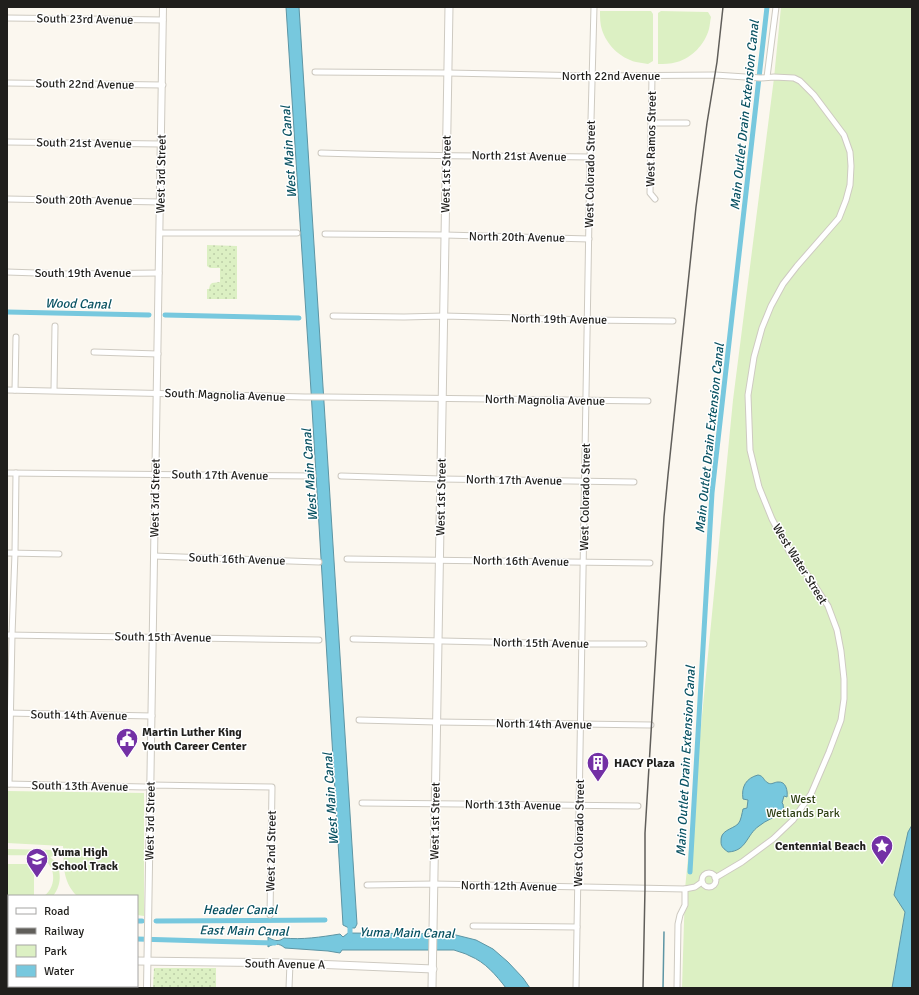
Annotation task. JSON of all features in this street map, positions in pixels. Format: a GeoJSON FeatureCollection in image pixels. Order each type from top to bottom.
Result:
{"type":"FeatureCollection","features":[{"type":"Feature","properties":{"kind":"main road","name":"West 1st Street"},"geometry":{"type":"LineString","coordinates":[[432,988],[449,7]]}},
{"type":"Feature","properties":{"kind":"main road","name":"South Avenue A"},"geometry":{"type":"LineString","coordinates":[[138,961],[290,963],[433,969]]}},
{"type":"Feature","properties":{"kind":"street","name":"West 3rd Street"},"geometry":{"type":"LineString","coordinates":[[147,988],[163,7]]}},
{"type":"Feature","properties":{"kind":"street","name":"West Colorado Street"},"geometry":{"type":"LineString","coordinates":[[576,988],[590,157],[594,7]]}},
{"type":"Feature","properties":{"kind":"street"},"geometry":{"type":"LineString","coordinates":[[767,77],[776,7]]}},
{"type":"Feature","properties":{"kind":"street","name":"South 23rd Avenue"},"geometry":{"type":"LineString","coordinates":[[7,18],[163,20]]}},
{"type":"Feature","properties":{"kind":"street"},"geometry":{"type":"LineString","coordinates":[[315,72],[448,73]]}},
{"type":"Feature","properties":{"kind":"street","name":"North 22nd Avenue"},"geometry":{"type":"LineString","coordinates":[[448,73],[592,76],[715,75],[762,78],[774,77]]}},
{"type":"Feature","properties":{"kind":"street","name":"West Ramos Street"},"geometry":{"type":"LineString","coordinates":[[652,76],[650,192],[655,200]]}},
{"type":"Feature","properties":{"kind":"street","name":"West Water Street"},"geometry":{"type":"LineString","coordinates":[[715,878],[742,862],[773,839],[793,820],[811,794],[830,752],[841,720],[844,699],[844,679],[841,651],[837,630],[828,606],[789,551],[772,520],[759,487],[750,450],[748,395],[754,357],[762,328],[771,306],[783,284],[839,218],[850,184],[850,152],[844,135],[814,95],[800,81],[794,78],[774,77]]}},
{"type":"Feature","properties":{"kind":"street","name":"South 22nd Avenue"},"geometry":{"type":"LineString","coordinates":[[7,83],[162,85]]}},
{"type":"Feature","properties":{"kind":"street"},"geometry":{"type":"LineString","coordinates":[[651,123],[687,123]]}},
{"type":"Feature","properties":{"kind":"street","name":"South 21st Avenue"},"geometry":{"type":"LineString","coordinates":[[7,142],[161,144]]}},
{"type":"Feature","properties":{"kind":"street"},"geometry":{"type":"LineString","coordinates":[[321,153],[407,156],[447,155]]}},
{"type":"Feature","properties":{"kind":"street","name":"North 21st Avenue"},"geometry":{"type":"LineString","coordinates":[[447,155],[590,157]]}},
{"type":"Feature","properties":{"kind":"street","name":"South 20th Avenue"},"geometry":{"type":"LineString","coordinates":[[7,199],[160,202]]}},
{"type":"Feature","properties":{"kind":"street"},"geometry":{"type":"LineString","coordinates":[[160,232],[297,233]]}},
{"type":"Feature","properties":{"kind":"street"},"geometry":{"type":"LineString","coordinates":[[325,234],[445,235]]}},
{"type":"Feature","properties":{"kind":"street","name":"North 20th Avenue"},"geometry":{"type":"LineString","coordinates":[[445,235],[589,239]]}},
{"type":"Feature","properties":{"kind":"street","name":"South 19th Avenue"},"geometry":{"type":"LineString","coordinates":[[7,272],[67,274],[159,273]]}},
{"type":"Feature","properties":{"kind":"street"},"geometry":{"type":"LineString","coordinates":[[333,316],[444,316]]}},
{"type":"Feature","properties":{"kind":"street","name":"North 19th Avenue"},"geometry":{"type":"LineString","coordinates":[[444,316],[673,321]]}},
{"type":"Feature","properties":{"kind":"street"},"geometry":{"type":"LineString","coordinates":[[54,390],[55,326]]}},
{"type":"Feature","properties":{"kind":"street"},"geometry":{"type":"LineString","coordinates":[[15,390],[16,337]]}},
{"type":"Feature","properties":{"kind":"street"},"geometry":{"type":"LineString","coordinates":[[94,352],[158,354]]}},
{"type":"Feature","properties":{"kind":"street","name":"South Magnolia Avenue"},"geometry":{"type":"LineString","coordinates":[[7,390],[54,390],[311,398],[443,398]]}},
{"type":"Feature","properties":{"kind":"street","name":"North Magnolia Avenue"},"geometry":{"type":"LineString","coordinates":[[443,398],[648,401]]}},
{"type":"Feature","properties":{"kind":"street","name":"South 17th Avenue"},"geometry":{"type":"LineString","coordinates":[[7,473],[313,476]]}},
{"type":"Feature","properties":{"kind":"street"},"geometry":{"type":"LineString","coordinates":[[8,784],[9,635],[15,553],[16,473]]}},
{"type":"Feature","properties":{"kind":"street"},"geometry":{"type":"LineString","coordinates":[[341,476],[441,479]]}},
{"type":"Feature","properties":{"kind":"street","name":"North 17th Avenue"},"geometry":{"type":"LineString","coordinates":[[441,479],[634,482]]}},
{"type":"Feature","properties":{"kind":"street"},"geometry":{"type":"LineString","coordinates":[[7,553],[59,554]]}},
{"type":"Feature","properties":{"kind":"street","name":"South 16th Avenue"},"geometry":{"type":"LineString","coordinates":[[154,556],[319,562]]}},
{"type":"Feature","properties":{"kind":"street"},"geometry":{"type":"LineString","coordinates":[[347,559],[440,560]]}},
{"type":"Feature","properties":{"kind":"street","name":"North 16th Avenue"},"geometry":{"type":"LineString","coordinates":[[440,560],[650,563]]}},
{"type":"Feature","properties":{"kind":"street","name":"South 15th Avenue"},"geometry":{"type":"LineString","coordinates":[[9,635],[319,640]]}},
{"type":"Feature","properties":{"kind":"street"},"geometry":{"type":"LineString","coordinates":[[352,639],[438,641]]}},
{"type":"Feature","properties":{"kind":"street","name":"North 15th Avenue"},"geometry":{"type":"LineString","coordinates":[[438,641],[644,644]]}},
{"type":"Feature","properties":{"kind":"street","name":"South 14th Avenue"},"geometry":{"type":"LineString","coordinates":[[8,713],[152,716]]}},
{"type":"Feature","properties":{"kind":"street"},"geometry":{"type":"LineString","coordinates":[[359,720],[437,722]]}},
{"type":"Feature","properties":{"kind":"street","name":"North 14th Avenue"},"geometry":{"type":"LineString","coordinates":[[437,722],[651,725]]}},
{"type":"Feature","properties":{"kind":"street","name":"South 13th Avenue"},"geometry":{"type":"LineString","coordinates":[[8,784],[272,788]]}},
{"type":"Feature","properties":{"kind":"street","name":"West 2nd Street"},"geometry":{"type":"LineString","coordinates":[[270,915],[272,788]]}},
{"type":"Feature","properties":{"kind":"street","name":"North 13th Avenue"},"geometry":{"type":"LineString","coordinates":[[362,803],[638,806]]}},
{"type":"Feature","properties":{"kind":"street"},"geometry":{"type":"LineString","coordinates":[[707,873],[711,874],[715,878],[715,883],[712,886],[707,887],[703,885],[702,878],[707,873]]}},
{"type":"Feature","properties":{"kind":"street","name":"North 12th Avenue"},"geometry":{"type":"LineString","coordinates":[[367,885],[434,884],[685,890],[702,882]]}},
{"type":"Feature","properties":{"kind":"street"},"geometry":{"type":"LineString","coordinates":[[677,988],[678,924],[680,915],[685,905],[685,890]]}},
{"type":"Feature","properties":{"kind":"street"},"geometry":{"type":"LineString","coordinates":[[473,926],[577,927]]}},
{"type":"Feature","properties":{"kind":"street"},"geometry":{"type":"LineString","coordinates":[[289,988],[290,963]]}},
{"type":"Feature","properties":{"kind":"green space","name":"West Wetlands Park"},"geometry":{"type":"Polygon","coordinates":[[[781,7],[912,7],[912,825],[908,832],[905,912],[892,988],[682,988],[685,889],[733,400],[774,78],[781,7]]]}},
{"type":"Feature","properties":{"kind":"green space"},"geometry":{"type":"Polygon","coordinates":[[[600,11],[651,11],[653,14],[653,61],[648,64],[636,62],[630,60],[615,50],[604,36],[600,23],[600,11]]]}},
{"type":"Feature","properties":{"kind":"green space"},"geometry":{"type":"Polygon","coordinates":[[[661,11],[708,12],[711,17],[707,35],[701,45],[693,54],[683,60],[672,63],[658,64],[658,13],[661,11]]]}},
{"type":"Feature","properties":{"kind":"green space"},"geometry":{"type":"Polygon","coordinates":[[[207,245],[237,246],[237,299],[207,299],[207,289],[209,289],[210,285],[212,283],[220,282],[220,268],[210,268],[207,266],[207,245]]]}},
{"type":"Feature","properties":{"kind":"green space"},"geometry":{"type":"Polygon","coordinates":[[[7,791],[144,793],[144,916],[138,915],[138,895],[76,895],[66,879],[63,846],[7,843],[7,791]]]}},
{"type":"Feature","properties":{"kind":"green space"},"geometry":{"type":"Polygon","coordinates":[[[7,849],[54,850],[54,856],[50,857],[57,865],[60,881],[54,895],[45,895],[52,887],[53,875],[52,869],[45,860],[36,856],[7,855],[7,849]]]}},
{"type":"Feature","properties":{"kind":"green space"},"geometry":{"type":"Polygon","coordinates":[[[7,864],[34,864],[34,895],[7,895],[7,864]]]}},
{"type":"Feature","properties":{"kind":"green space"},"geometry":{"type":"Polygon","coordinates":[[[154,968],[216,968],[216,988],[153,988],[154,968]]]}},
{"type":"Feature","properties":{"kind":"water"},"geometry":{"type":"Polygon","coordinates":[[[286,7],[299,7],[357,924],[355,928],[349,928],[343,925],[286,7]]]}},
{"type":"Feature","properties":{"kind":"water"},"geometry":{"type":"Polygon","coordinates":[[[758,775],[769,784],[781,782],[785,785],[787,789],[787,797],[784,796],[782,803],[784,812],[759,826],[739,849],[728,852],[722,845],[722,835],[739,823],[743,809],[747,808],[748,800],[743,799],[745,784],[750,778],[758,775]]]}},
{"type":"Feature","properties":{"kind":"water"},"geometry":{"type":"Polygon","coordinates":[[[912,825],[912,988],[892,988],[905,912],[894,895],[908,832],[912,825]]]}},
{"type":"Feature","properties":{"kind":"water"},"geometry":{"type":"Polygon","coordinates":[[[348,933],[452,934],[476,940],[493,949],[508,962],[530,988],[506,988],[481,962],[466,954],[454,950],[342,950],[340,953],[285,948],[276,944],[268,947],[268,937],[278,940],[284,938],[319,937],[340,934],[343,937],[348,933]]]}},
{"type":"Feature","properties":{"kind":"water"},"geometry":{"type":"Polygon","coordinates":[[[13,987],[109,987],[109,988],[13,987]]]}},
{"type":"Feature","properties":{"kind":"waterway","name":"Main Outlet Drain Extension Canal"},"geometry":{"type":"LineString","coordinates":[[690,872],[712,493],[767,7]]}},
{"type":"Feature","properties":{"kind":"waterway","name":"Wood Canal"},"geometry":{"type":"LineString","coordinates":[[7,312],[149,315]]}},
{"type":"Feature","properties":{"kind":"waterway","name":"Wood Canal"},"geometry":{"type":"LineString","coordinates":[[165,315],[299,318]]}},
{"type":"Feature","properties":{"kind":"waterway","name":"Header Canal"},"geometry":{"type":"LineString","coordinates":[[156,921],[325,920]]}},
{"type":"Feature","properties":{"kind":"waterway","name":"West Main Canal"},"geometry":{"type":"LineString","coordinates":[[350,922],[350,940]]}},
{"type":"Feature","properties":{"kind":"waterway","name":"Main Outlet Drain Extension Canal"},"geometry":{"type":"LineString","coordinates":[[663,988],[664,932]]}},
{"type":"Feature","properties":{"kind":"waterway","name":"East Main Canal"},"geometry":{"type":"LineString","coordinates":[[138,939],[275,943]]}},
{"type":"Feature","properties":{"kind":"railway"},"geometry":{"type":"LineString","coordinates":[[643,988],[645,833],[664,517],[696,207],[717,62],[723,7]]}},
{"type":"Feature","properties":{"kind":"place","name":"Martin Luther King Youth Career Center"},"geometry":{"type":"Point","coordinates":[127,758]}},
{"type":"Feature","properties":{"kind":"place","name":"HACY Plaza"},"geometry":{"type":"Point","coordinates":[598,782]}},
{"type":"Feature","properties":{"kind":"place","name":"Centennial Beach"},"geometry":{"type":"Point","coordinates":[882,866]}},
{"type":"Feature","properties":{"kind":"place","name":"Yuma High School Track"},"geometry":{"type":"Point","coordinates":[37,878]}},
{"type":"Feature","properties":{"kind":"water label","name":"Yuma Main Canal"},"geometry":{"type":"Point","coordinates":[407,932]}}]}
